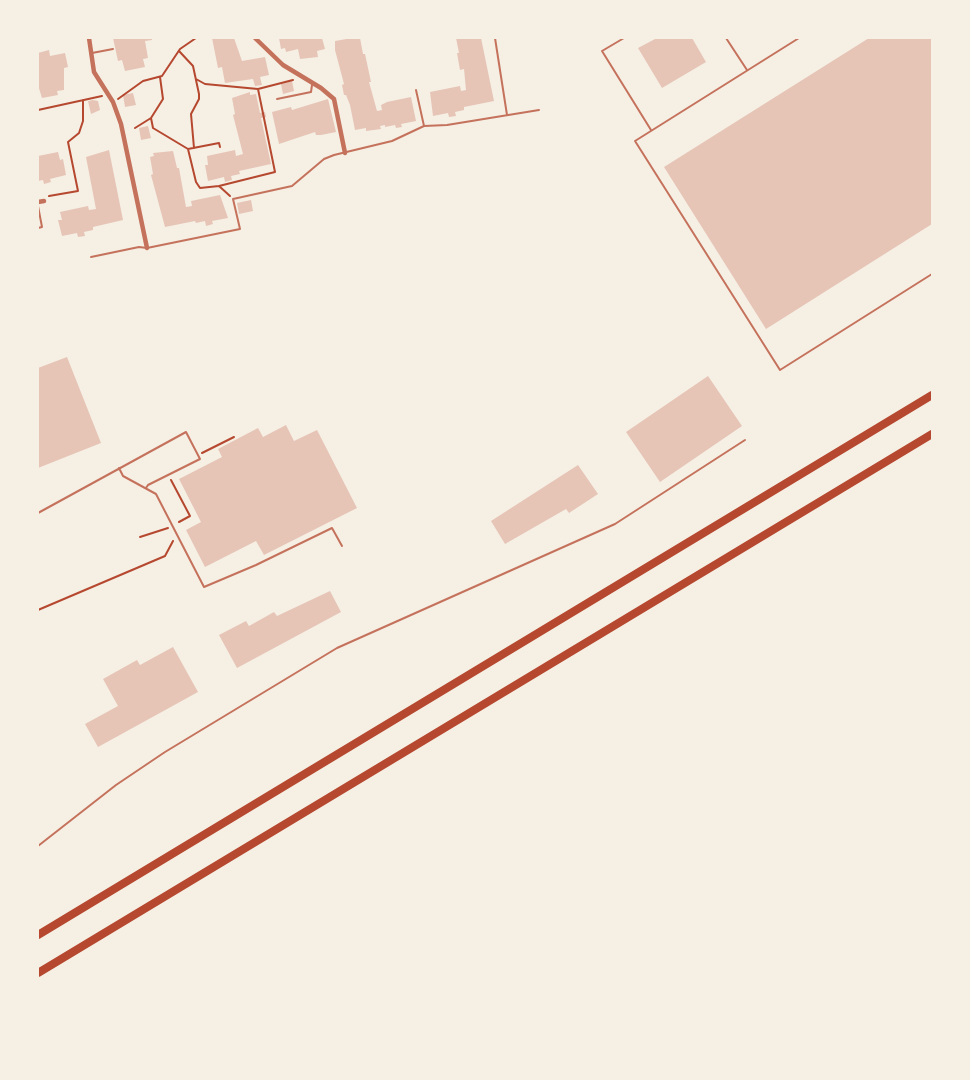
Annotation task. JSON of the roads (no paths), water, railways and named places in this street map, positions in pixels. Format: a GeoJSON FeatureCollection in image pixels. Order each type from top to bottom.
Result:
{"type":"FeatureCollection","features":[{"type":"Feature","properties":{"kind":"highway"},"geometry":{"type":"LineString","coordinates":[[38,935],[933,395]]}},
{"type":"Feature","properties":{"kind":"highway"},"geometry":{"type":"LineString","coordinates":[[38,973],[933,434]]}},
{"type":"Feature","properties":{"kind":"street"},"geometry":{"type":"LineString","coordinates":[[89,38],[94,72],[113,102],[121,124],[147,249]]}},
{"type":"Feature","properties":{"kind":"street"},"geometry":{"type":"LineString","coordinates":[[255,38],[284,65],[334,99],[345,153]]}},
{"type":"Feature","properties":{"kind":"street"},"geometry":{"type":"LineString","coordinates":[[38,204],[44,201]]}},
{"type":"Feature","properties":{"kind":"lane"},"geometry":{"type":"LineString","coordinates":[[495,38],[508,116]]}},
{"type":"Feature","properties":{"kind":"lane"},"geometry":{"type":"LineString","coordinates":[[624,38],[602,51],[651,130]]}},
{"type":"Feature","properties":{"kind":"lane"},"geometry":{"type":"LineString","coordinates":[[726,38],[747,70]]}},
{"type":"Feature","properties":{"kind":"lane"},"geometry":{"type":"LineString","coordinates":[[799,38],[635,141],[780,370],[933,274]]}},
{"type":"Feature","properties":{"kind":"lane"},"geometry":{"type":"LineString","coordinates":[[90,53],[113,49]]}},
{"type":"Feature","properties":{"kind":"lane"},"geometry":{"type":"LineString","coordinates":[[277,99],[311,92],[312,83]]}},
{"type":"Feature","properties":{"kind":"lane"},"geometry":{"type":"LineString","coordinates":[[416,90],[424,126]]}},
{"type":"Feature","properties":{"kind":"lane"},"geometry":{"type":"LineString","coordinates":[[91,257],[139,247],[147,249],[240,229],[233,199],[292,186],[324,159],[392,141],[424,126],[447,125],[538,110]]}},
{"type":"Feature","properties":{"kind":"lane"},"geometry":{"type":"LineString","coordinates":[[38,204],[42,227],[38,228]]}},
{"type":"Feature","properties":{"kind":"lane"},"geometry":{"type":"LineString","coordinates":[[38,513],[186,432],[200,459],[148,485],[145,489]]}},
{"type":"Feature","properties":{"kind":"lane"},"geometry":{"type":"LineString","coordinates":[[38,846],[116,786],[165,752],[337,648],[615,524],[745,440]]}},
{"type":"Feature","properties":{"kind":"lane"},"geometry":{"type":"LineString","coordinates":[[119,468],[123,476],[156,494],[204,586],[256,565],[333,528],[342,546]]}}]}
